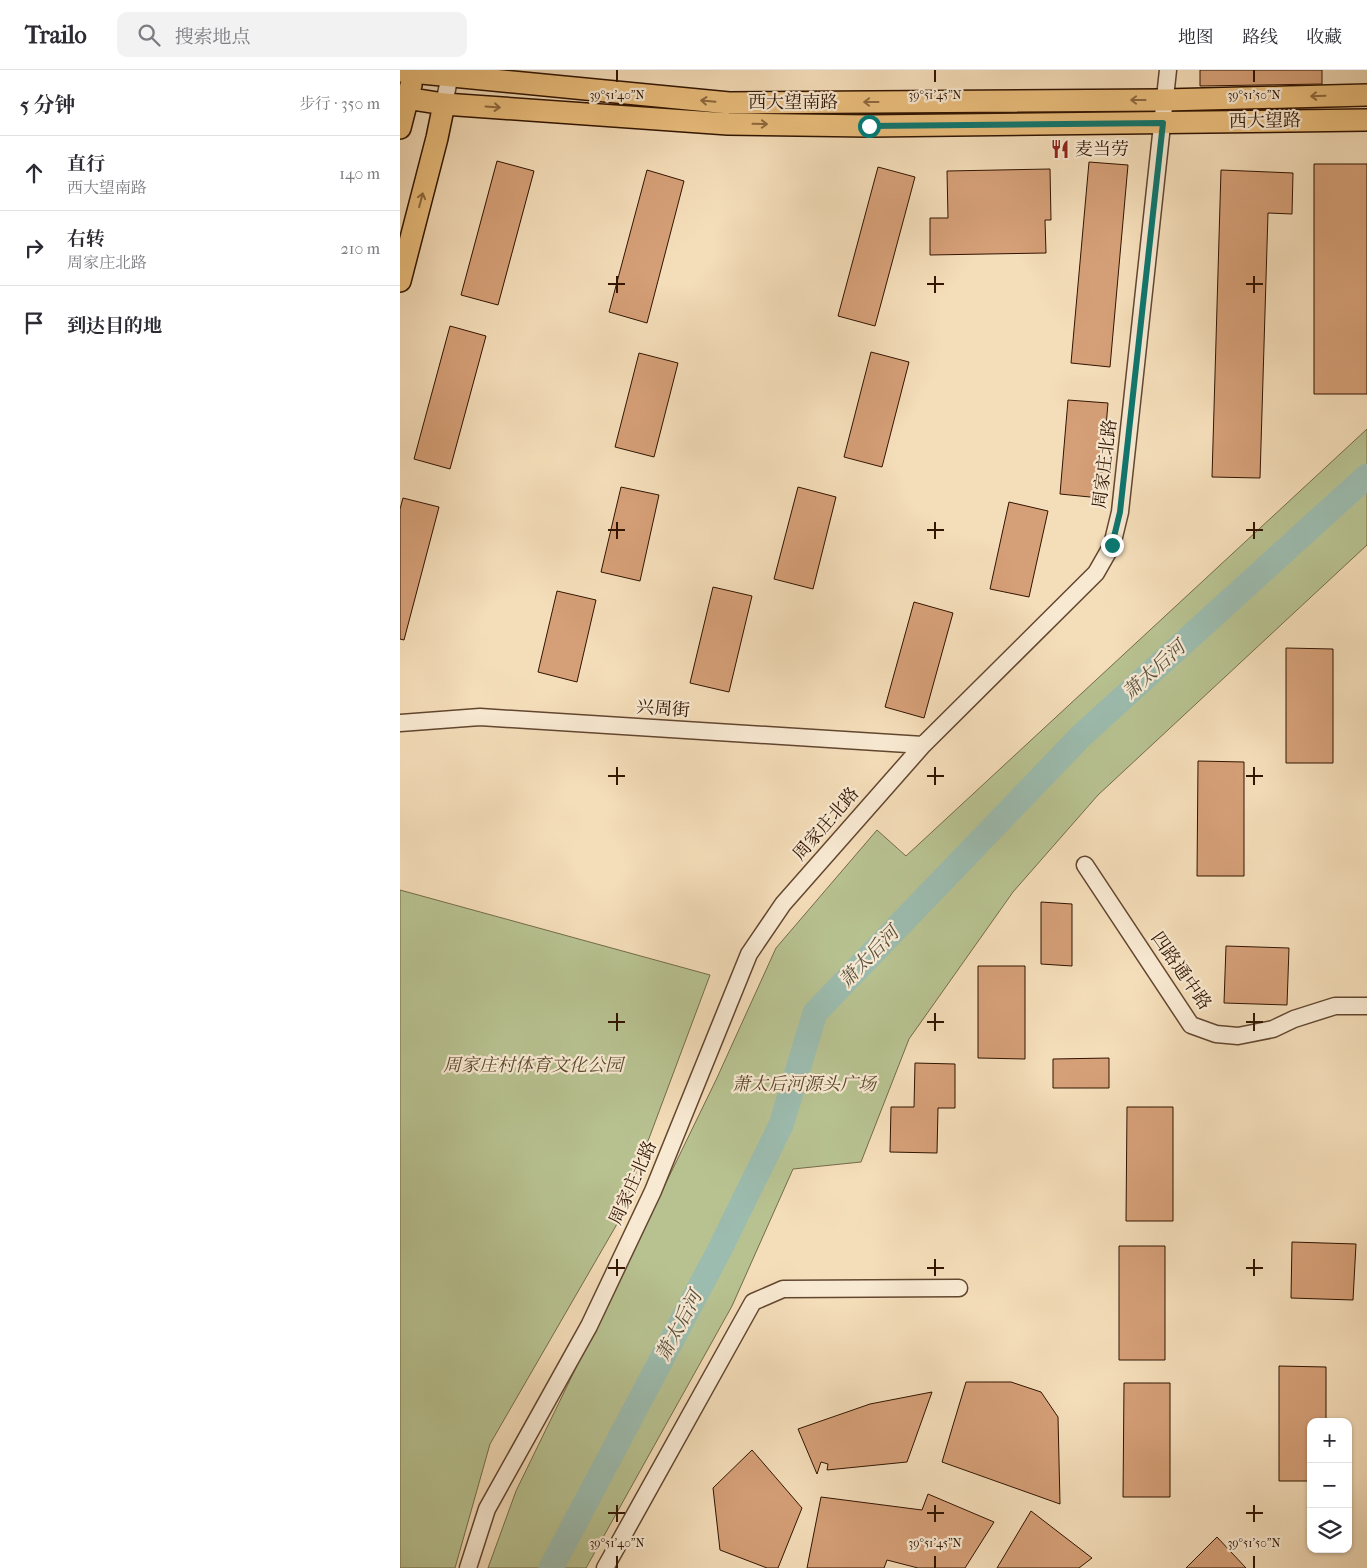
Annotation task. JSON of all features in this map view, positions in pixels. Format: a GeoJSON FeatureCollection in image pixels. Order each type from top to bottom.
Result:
{"type":"FeatureCollection","features":[{"type":"Feature","properties":{"kind":"main road","name":"西大望南路"},"geometry":{"type":"LineString","coordinates":[[409,71],[450,73],[730,103],[1165,100],[1367,95]]}},
{"type":"Feature","properties":{"kind":"main road"},"geometry":{"type":"LineString","coordinates":[[400,128],[409,71]]}},
{"type":"Feature","properties":{"kind":"main road","name":"西大望南路"},"geometry":{"type":"LineString","coordinates":[[404,98],[444,104],[728,124],[879,126],[1163,123]]}},
{"type":"Feature","properties":{"kind":"main road"},"geometry":{"type":"LineString","coordinates":[[400,281],[444,104]]}},
{"type":"Feature","properties":{"kind":"main road","name":"西大望路"},"geometry":{"type":"LineString","coordinates":[[1163,123],[1367,120]]}},
{"type":"Feature","properties":{"kind":"street","name":"周家庄北路"},"geometry":{"type":"LineString","coordinates":[[468,1568],[487,1509],[589,1326],[652,1191],[749,954],[782,904],[923,745],[1096,573],[1112,545],[1120,512],[1168,70]]}},
{"type":"Feature","properties":{"kind":"street"},"geometry":{"type":"LineString","coordinates":[[444,104],[450,73]]}},
{"type":"Feature","properties":{"kind":"street","name":"兴周街"},"geometry":{"type":"LineString","coordinates":[[400,724],[480,717],[923,745]]}},
{"type":"Feature","properties":{"kind":"street","name":"四路通中路"},"geometry":{"type":"LineString","coordinates":[[1084,864],[1191,1025],[1216,1034],[1238,1036],[1273,1029],[1294,1019],[1335,1006],[1367,1006]]}},
{"type":"Feature","properties":{"kind":"street"},"geometry":{"type":"LineString","coordinates":[[605,1568],[753,1302],[783,1289],[959,1288]]}},
{"type":"Feature","properties":{"kind":"green space","name":"萧太后河源头广场"},"geometry":{"type":"Polygon","coordinates":[[[1367,429],[1367,545],[1098,795],[1013,892],[909,1039],[861,1162],[793,1169],[732,1306],[586,1568],[488,1568],[516,1491],[716,1080],[776,948],[877,830],[906,856],[1367,429]]]}},
{"type":"Feature","properties":{"kind":"green space","name":"周家庄村体育文化公园"},"geometry":{"type":"Polygon","coordinates":[[[400,890],[710,975],[617,1224],[490,1444],[455,1568],[400,1568],[400,890]]]}},
{"type":"Feature","properties":{"kind":"building"},"geometry":{"type":"Polygon","coordinates":[[[1200,70],[1322,70],[1322,84],[1200,86],[1200,70]]]}},
{"type":"Feature","properties":{"kind":"building"},"geometry":{"type":"Polygon","coordinates":[[[497,161],[534,171],[498,305],[461,295],[497,161]]]}},
{"type":"Feature","properties":{"kind":"building"},"geometry":{"type":"Polygon","coordinates":[[[1089,162],[1128,165],[1110,367],[1071,363],[1089,162]]]}},
{"type":"Feature","properties":{"kind":"building"},"geometry":{"type":"Polygon","coordinates":[[[1314,164],[1367,164],[1367,394],[1314,394],[1314,164]]]}},
{"type":"Feature","properties":{"kind":"building"},"geometry":{"type":"Polygon","coordinates":[[[878,167],[915,177],[875,326],[838,316],[878,167]]]}},
{"type":"Feature","properties":{"kind":"building"},"geometry":{"type":"Polygon","coordinates":[[[1050,169],[1051,220],[1045,220],[1046,253],[930,255],[930,218],[948,218],[947,171],[1050,169]]]}},
{"type":"Feature","properties":{"kind":"building"},"geometry":{"type":"Polygon","coordinates":[[[647,170],[684,181],[647,323],[609,312],[647,170]]]}},
{"type":"Feature","properties":{"kind":"building"},"geometry":{"type":"Polygon","coordinates":[[[1221,170],[1293,173],[1292,214],[1268,213],[1260,478],[1212,477],[1221,170]]]}},
{"type":"Feature","properties":{"kind":"building"},"geometry":{"type":"Polygon","coordinates":[[[450,326],[486,336],[450,469],[414,459],[450,326]]]}},
{"type":"Feature","properties":{"kind":"building"},"geometry":{"type":"Polygon","coordinates":[[[871,352],[909,362],[882,467],[844,457],[871,352]]]}},
{"type":"Feature","properties":{"kind":"building"},"geometry":{"type":"Polygon","coordinates":[[[639,353],[678,363],[654,457],[615,447],[639,353]]]}},
{"type":"Feature","properties":{"kind":"building"},"geometry":{"type":"Polygon","coordinates":[[[1068,400],[1108,403],[1100,498],[1060,494],[1068,400]]]}},
{"type":"Feature","properties":{"kind":"building"},"geometry":{"type":"Polygon","coordinates":[[[621,487],[659,495],[640,581],[601,572],[621,487]]]}},
{"type":"Feature","properties":{"kind":"building"},"geometry":{"type":"Polygon","coordinates":[[[798,487],[836,497],[813,589],[774,579],[798,487]]]}},
{"type":"Feature","properties":{"kind":"building"},"geometry":{"type":"Polygon","coordinates":[[[403,498],[439,507],[404,640],[400,639],[400,509],[403,498]]]}},
{"type":"Feature","properties":{"kind":"building"},"geometry":{"type":"Polygon","coordinates":[[[1009,502],[1048,511],[1029,597],[990,589],[1009,502]]]}},
{"type":"Feature","properties":{"kind":"building"},"geometry":{"type":"Polygon","coordinates":[[[713,587],[752,596],[729,692],[690,683],[713,587]]]}},
{"type":"Feature","properties":{"kind":"building"},"geometry":{"type":"Polygon","coordinates":[[[557,591],[596,600],[577,682],[538,672],[557,591]]]}},
{"type":"Feature","properties":{"kind":"building"},"geometry":{"type":"Polygon","coordinates":[[[914,602],[953,613],[924,718],[885,707],[914,602]]]}},
{"type":"Feature","properties":{"kind":"building"},"geometry":{"type":"Polygon","coordinates":[[[1286,648],[1333,649],[1333,763],[1286,763],[1286,648]]]}},
{"type":"Feature","properties":{"kind":"building"},"geometry":{"type":"Polygon","coordinates":[[[1198,761],[1244,762],[1244,876],[1197,876],[1198,761]]]}},
{"type":"Feature","properties":{"kind":"building"},"geometry":{"type":"Polygon","coordinates":[[[1041,902],[1072,904],[1072,966],[1041,964],[1041,902]]]}},
{"type":"Feature","properties":{"kind":"building"},"geometry":{"type":"Polygon","coordinates":[[[1226,946],[1289,948],[1287,1005],[1224,1003],[1226,946]]]}},
{"type":"Feature","properties":{"kind":"building"},"geometry":{"type":"Polygon","coordinates":[[[978,966],[1025,966],[1025,1059],[978,1058],[978,966]]]}},
{"type":"Feature","properties":{"kind":"building"},"geometry":{"type":"Polygon","coordinates":[[[1109,1058],[1109,1088],[1053,1088],[1053,1059],[1109,1058]]]}},
{"type":"Feature","properties":{"kind":"building"},"geometry":{"type":"Polygon","coordinates":[[[915,1063],[955,1064],[955,1108],[938,1108],[937,1153],[890,1152],[891,1107],[914,1107],[915,1063]]]}},
{"type":"Feature","properties":{"kind":"building"},"geometry":{"type":"Polygon","coordinates":[[[1127,1107],[1173,1107],[1173,1221],[1126,1221],[1127,1107]]]}},
{"type":"Feature","properties":{"kind":"building"},"geometry":{"type":"Polygon","coordinates":[[[1292,1242],[1356,1244],[1353,1300],[1291,1298],[1292,1242]]]}},
{"type":"Feature","properties":{"kind":"building"},"geometry":{"type":"Polygon","coordinates":[[[1119,1246],[1165,1246],[1165,1360],[1119,1360],[1119,1246]]]}},
{"type":"Feature","properties":{"kind":"building"},"geometry":{"type":"Polygon","coordinates":[[[1279,1366],[1326,1367],[1326,1418],[1307,1418],[1307,1481],[1279,1481],[1279,1366]]]}},
{"type":"Feature","properties":{"kind":"building"},"geometry":{"type":"Polygon","coordinates":[[[966,1382],[1011,1382],[1041,1392],[1058,1417],[1060,1504],[942,1462],[966,1382]]]}},
{"type":"Feature","properties":{"kind":"building"},"geometry":{"type":"Polygon","coordinates":[[[1124,1383],[1170,1383],[1170,1497],[1123,1497],[1124,1383]]]}},
{"type":"Feature","properties":{"kind":"building"},"geometry":{"type":"Polygon","coordinates":[[[932,1392],[907,1462],[827,1470],[828,1464],[821,1462],[817,1474],[798,1429],[870,1404],[932,1392]]]}},
{"type":"Feature","properties":{"kind":"building"},"geometry":{"type":"Polygon","coordinates":[[[752,1450],[802,1508],[778,1568],[767,1568],[720,1550],[713,1488],[752,1450]]]}},
{"type":"Feature","properties":{"kind":"building"},"geometry":{"type":"Polygon","coordinates":[[[928,1494],[994,1522],[965,1568],[918,1568],[887,1560],[884,1568],[807,1568],[821,1497],[922,1510],[928,1494]]]}},
{"type":"Feature","properties":{"kind":"building"},"geometry":{"type":"Polygon","coordinates":[[[1031,1511],[1092,1558],[1079,1568],[997,1568],[1031,1511]]]}},
{"type":"Feature","properties":{"kind":"building"},"geometry":{"type":"Polygon","coordinates":[[[1217,1537],[1246,1568],[1186,1568],[1217,1537]]]}},
{"type":"Feature","properties":{"kind":"waterway","name":"萧太后河"},"geometry":{"type":"LineString","coordinates":[[551,1568],[719,1251],[781,1125],[815,1013],[1081,736],[1367,476]]}},
{"type":"Feature","properties":{"kind":"place","name":"麦当劳"},"geometry":{"type":"Point","coordinates":[1060,149]}},
{"type":"Feature","properties":{"kind":"route"},"geometry":{"type":"LineString","coordinates":[[869,126],[1163,123],[1120,512],[1112,545]]}}]}
